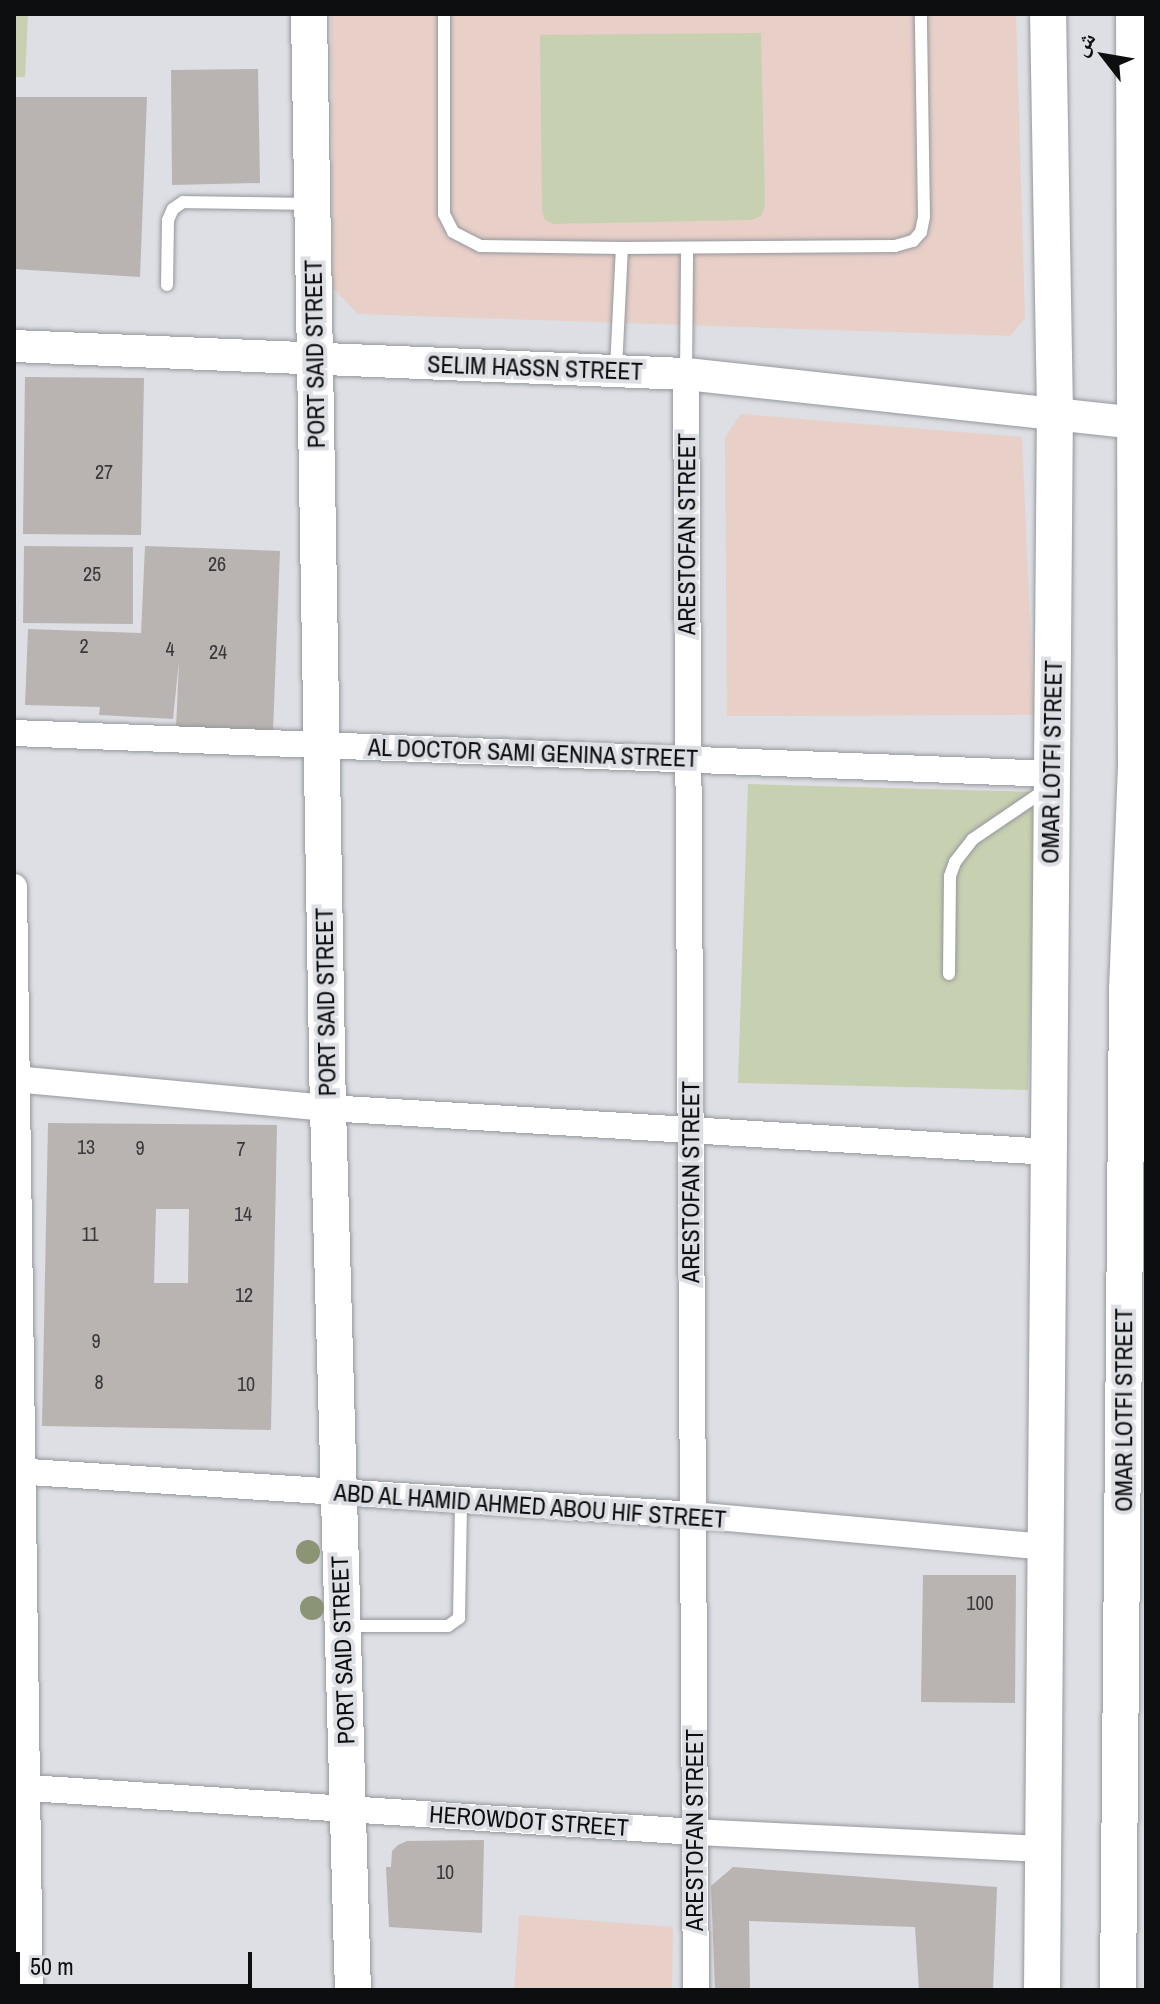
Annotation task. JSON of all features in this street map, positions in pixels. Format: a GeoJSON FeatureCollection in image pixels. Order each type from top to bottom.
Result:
{"type":"FeatureCollection","features":[{"type":"Feature","properties":{"kind":"main road","name":"PORT SAID STREET"},"geometry":{"type":"LineString","coordinates":[[309,14],[328,1108],[353,1990]]}},
{"type":"Feature","properties":{"kind":"main road","name":"OMAR LOTFI STREET"},"geometry":{"type":"LineString","coordinates":[[1042,1990],[1051,780],[1063,413],[1048,14]]}},
{"type":"Feature","properties":{"kind":"main road","name":"OMAR LOTFI STREET"},"geometry":{"type":"LineString","coordinates":[[1118,1990],[1134,1556],[1127,990],[1136,765],[1134,14]]}},
{"type":"Feature","properties":{"kind":"street","name":"SELIM HASSN STREET"},"geometry":{"type":"LineString","coordinates":[[14,346],[686,374],[1135,423]]}},
{"type":"Feature","properties":{"kind":"street","name":"ARESTOFAN STREET"},"geometry":{"type":"LineString","coordinates":[[686,374],[696,1990]]}},
{"type":"Feature","properties":{"kind":"street","name":"AL DOCTOR SAMI GENINA STREET"},"geometry":{"type":"LineString","coordinates":[[14,733],[689,760],[1051,780]]}},
{"type":"Feature","properties":{"kind":"street"},"geometry":{"type":"LineString","coordinates":[[14,887],[21,1787],[30,1990]]}},
{"type":"Feature","properties":{"kind":"street"},"geometry":{"type":"LineString","coordinates":[[15,1079],[328,1108],[1049,1152]]}},
{"type":"Feature","properties":{"kind":"street","name":"ABD AL HAMID AHMED ABOU HIF STREET"},"geometry":{"type":"LineString","coordinates":[[18,1471],[694,1515],[1046,1547]]}},
{"type":"Feature","properties":{"kind":"street","name":"HEROWDOT STREET"},"geometry":{"type":"LineString","coordinates":[[21,1787],[695,1832],[1045,1849]]}},
{"type":"Feature","properties":{"kind":"lane"},"geometry":{"type":"LineString","coordinates":[[444,14],[444,214],[453,232],[481,246],[622,248],[895,246],[913,241],[921,232],[924,216],[921,14]]}},
{"type":"Feature","properties":{"kind":"lane"},"geometry":{"type":"LineString","coordinates":[[167,285],[168,220],[173,209],[183,202],[312,204]]}},
{"type":"Feature","properties":{"kind":"lane"},"geometry":{"type":"LineString","coordinates":[[616,371],[622,248]]}},
{"type":"Feature","properties":{"kind":"lane"},"geometry":{"type":"LineString","coordinates":[[686,374],[687,248]]}},
{"type":"Feature","properties":{"kind":"lane"},"geometry":{"type":"LineString","coordinates":[[949,974],[950,876],[955,862],[973,839],[1051,780]]}},
{"type":"Feature","properties":{"kind":"lane"},"geometry":{"type":"LineString","coordinates":[[342,1626],[448,1626],[454,1623],[461,1611],[461,1501]]}},
{"type":"Feature","properties":{"kind":"shaded area"},"geometry":{"type":"Polygon","coordinates":[[[331,14],[1016,14],[1025,318],[1010,336],[358,314],[333,288],[331,14]]]}},
{"type":"Feature","properties":{"kind":"shaded area"},"geometry":{"type":"Polygon","coordinates":[[[741,414],[1022,437],[1034,715],[727,716],[725,437],[741,414]]]}},
{"type":"Feature","properties":{"kind":"shaded area"},"geometry":{"type":"Polygon","coordinates":[[[519,1915],[673,1927],[672,1990],[514,1990],[519,1915]]]}},
{"type":"Feature","properties":{"kind":"green space"},"geometry":{"type":"Polygon","coordinates":[[[14,14],[28,14],[25,77],[14,77],[14,14]]]}},
{"type":"Feature","properties":{"kind":"green space"},"geometry":{"type":"Polygon","coordinates":[[[761,33],[765,205],[761,216],[752,220],[553,224],[545,220],[542,210],[540,35],[761,33]]]}},
{"type":"Feature","properties":{"kind":"green space"},"geometry":{"type":"Polygon","coordinates":[[[748,784],[1037,792],[1028,1090],[738,1083],[748,784]]]}},
{"type":"Feature","properties":{"kind":"building"},"geometry":{"type":"Polygon","coordinates":[[[258,69],[260,183],[172,185],[171,70],[258,69]]]}},
{"type":"Feature","properties":{"kind":"building"},"geometry":{"type":"Polygon","coordinates":[[[14,97],[147,97],[140,277],[14,269],[14,97]]]}},
{"type":"Feature","properties":{"kind":"building"},"geometry":{"type":"Polygon","coordinates":[[[25,377],[144,378],[141,535],[23,534],[25,377]]]}},
{"type":"Feature","properties":{"kind":"building"},"geometry":{"type":"Polygon","coordinates":[[[24,546],[133,547],[133,624],[23,623],[24,546]]]}},
{"type":"Feature","properties":{"kind":"building"},"geometry":{"type":"Polygon","coordinates":[[[145,546],[280,551],[273,732],[176,728],[179,661],[173,719],[99,715],[100,707],[25,705],[28,629],[141,633],[145,546]]]}},
{"type":"Feature","properties":{"kind":"building"},"geometry":{"type":"Polygon","coordinates":[[[48,1123],[277,1125],[271,1430],[42,1426],[48,1123]],[[156,1209],[154,1283],[188,1283],[189,1209],[156,1209]]]}},
{"type":"Feature","properties":{"kind":"building"},"geometry":{"type":"Polygon","coordinates":[[[923,1575],[1016,1575],[1015,1703],[921,1702],[923,1575]]]}},
{"type":"Feature","properties":{"kind":"building"},"geometry":{"type":"Polygon","coordinates":[[[484,1840],[482,1933],[389,1927],[386,1867],[391,1867],[392,1851],[398,1845],[407,1841],[484,1840]]]}},
{"type":"Feature","properties":{"kind":"building"},"geometry":{"type":"Polygon","coordinates":[[[733,1867],[997,1887],[993,1990],[919,1990],[915,1927],[749,1921],[750,1990],[715,1990],[711,1886],[733,1867]]]}}]}
